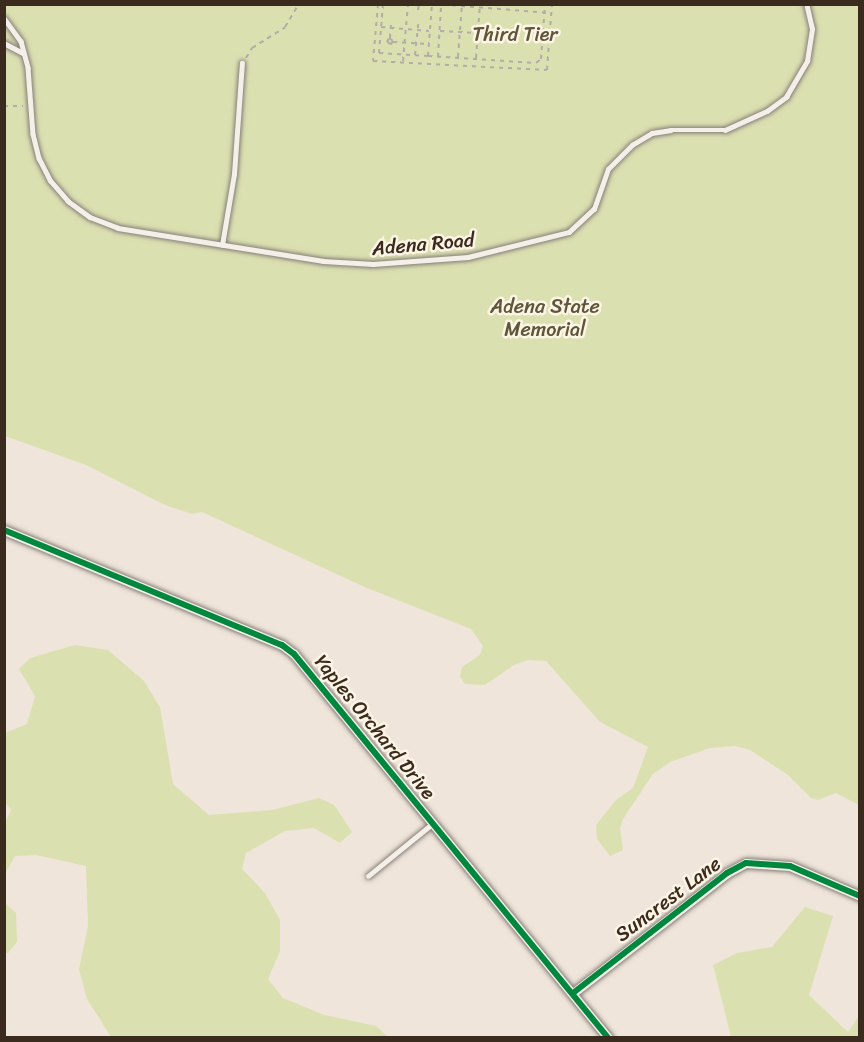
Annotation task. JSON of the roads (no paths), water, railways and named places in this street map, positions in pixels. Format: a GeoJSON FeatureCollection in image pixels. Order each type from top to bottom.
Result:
{"type":"FeatureCollection","features":[{"type":"Feature","properties":{"kind":"street","name":"Yaples Orchard Drive"},"geometry":{"type":"LineString","coordinates":[[4,530],[282,645],[307,667],[432,824],[608,1038]]}},
{"type":"Feature","properties":{"kind":"street","name":"Suncrest Lane"},"geometry":{"type":"LineString","coordinates":[[573,993],[727,873],[747,863],[790,866],[860,896]]}},
{"type":"Feature","properties":{"kind":"lane","name":"Adena Road"},"geometry":{"type":"LineString","coordinates":[[4,18],[14,27],[24,53],[39,158],[50,180],[68,201],[90,217],[118,228],[323,261],[372,264],[468,257],[569,232],[590,214],[608,169],[632,145],[652,133],[670,130],[725,130],[767,111],[786,97],[807,62],[812,29],[806,4]]}},
{"type":"Feature","properties":{"kind":"lane"},"geometry":{"type":"LineString","coordinates":[[4,43],[24,53]]}},
{"type":"Feature","properties":{"kind":"lane"},"geometry":{"type":"LineString","coordinates":[[222,245],[234,174],[242,63]]}},
{"type":"Feature","properties":{"kind":"lane"},"geometry":{"type":"LineString","coordinates":[[368,876],[432,824]]}},
{"type":"Feature","properties":{"kind":"park label","name":"Third Tier"},"geometry":{"type":"Point","coordinates":[515,34]}},
{"type":"Feature","properties":{"kind":"park label","name":"Adena State Memorial"},"geometry":{"type":"Point","coordinates":[545,318]}}]}
